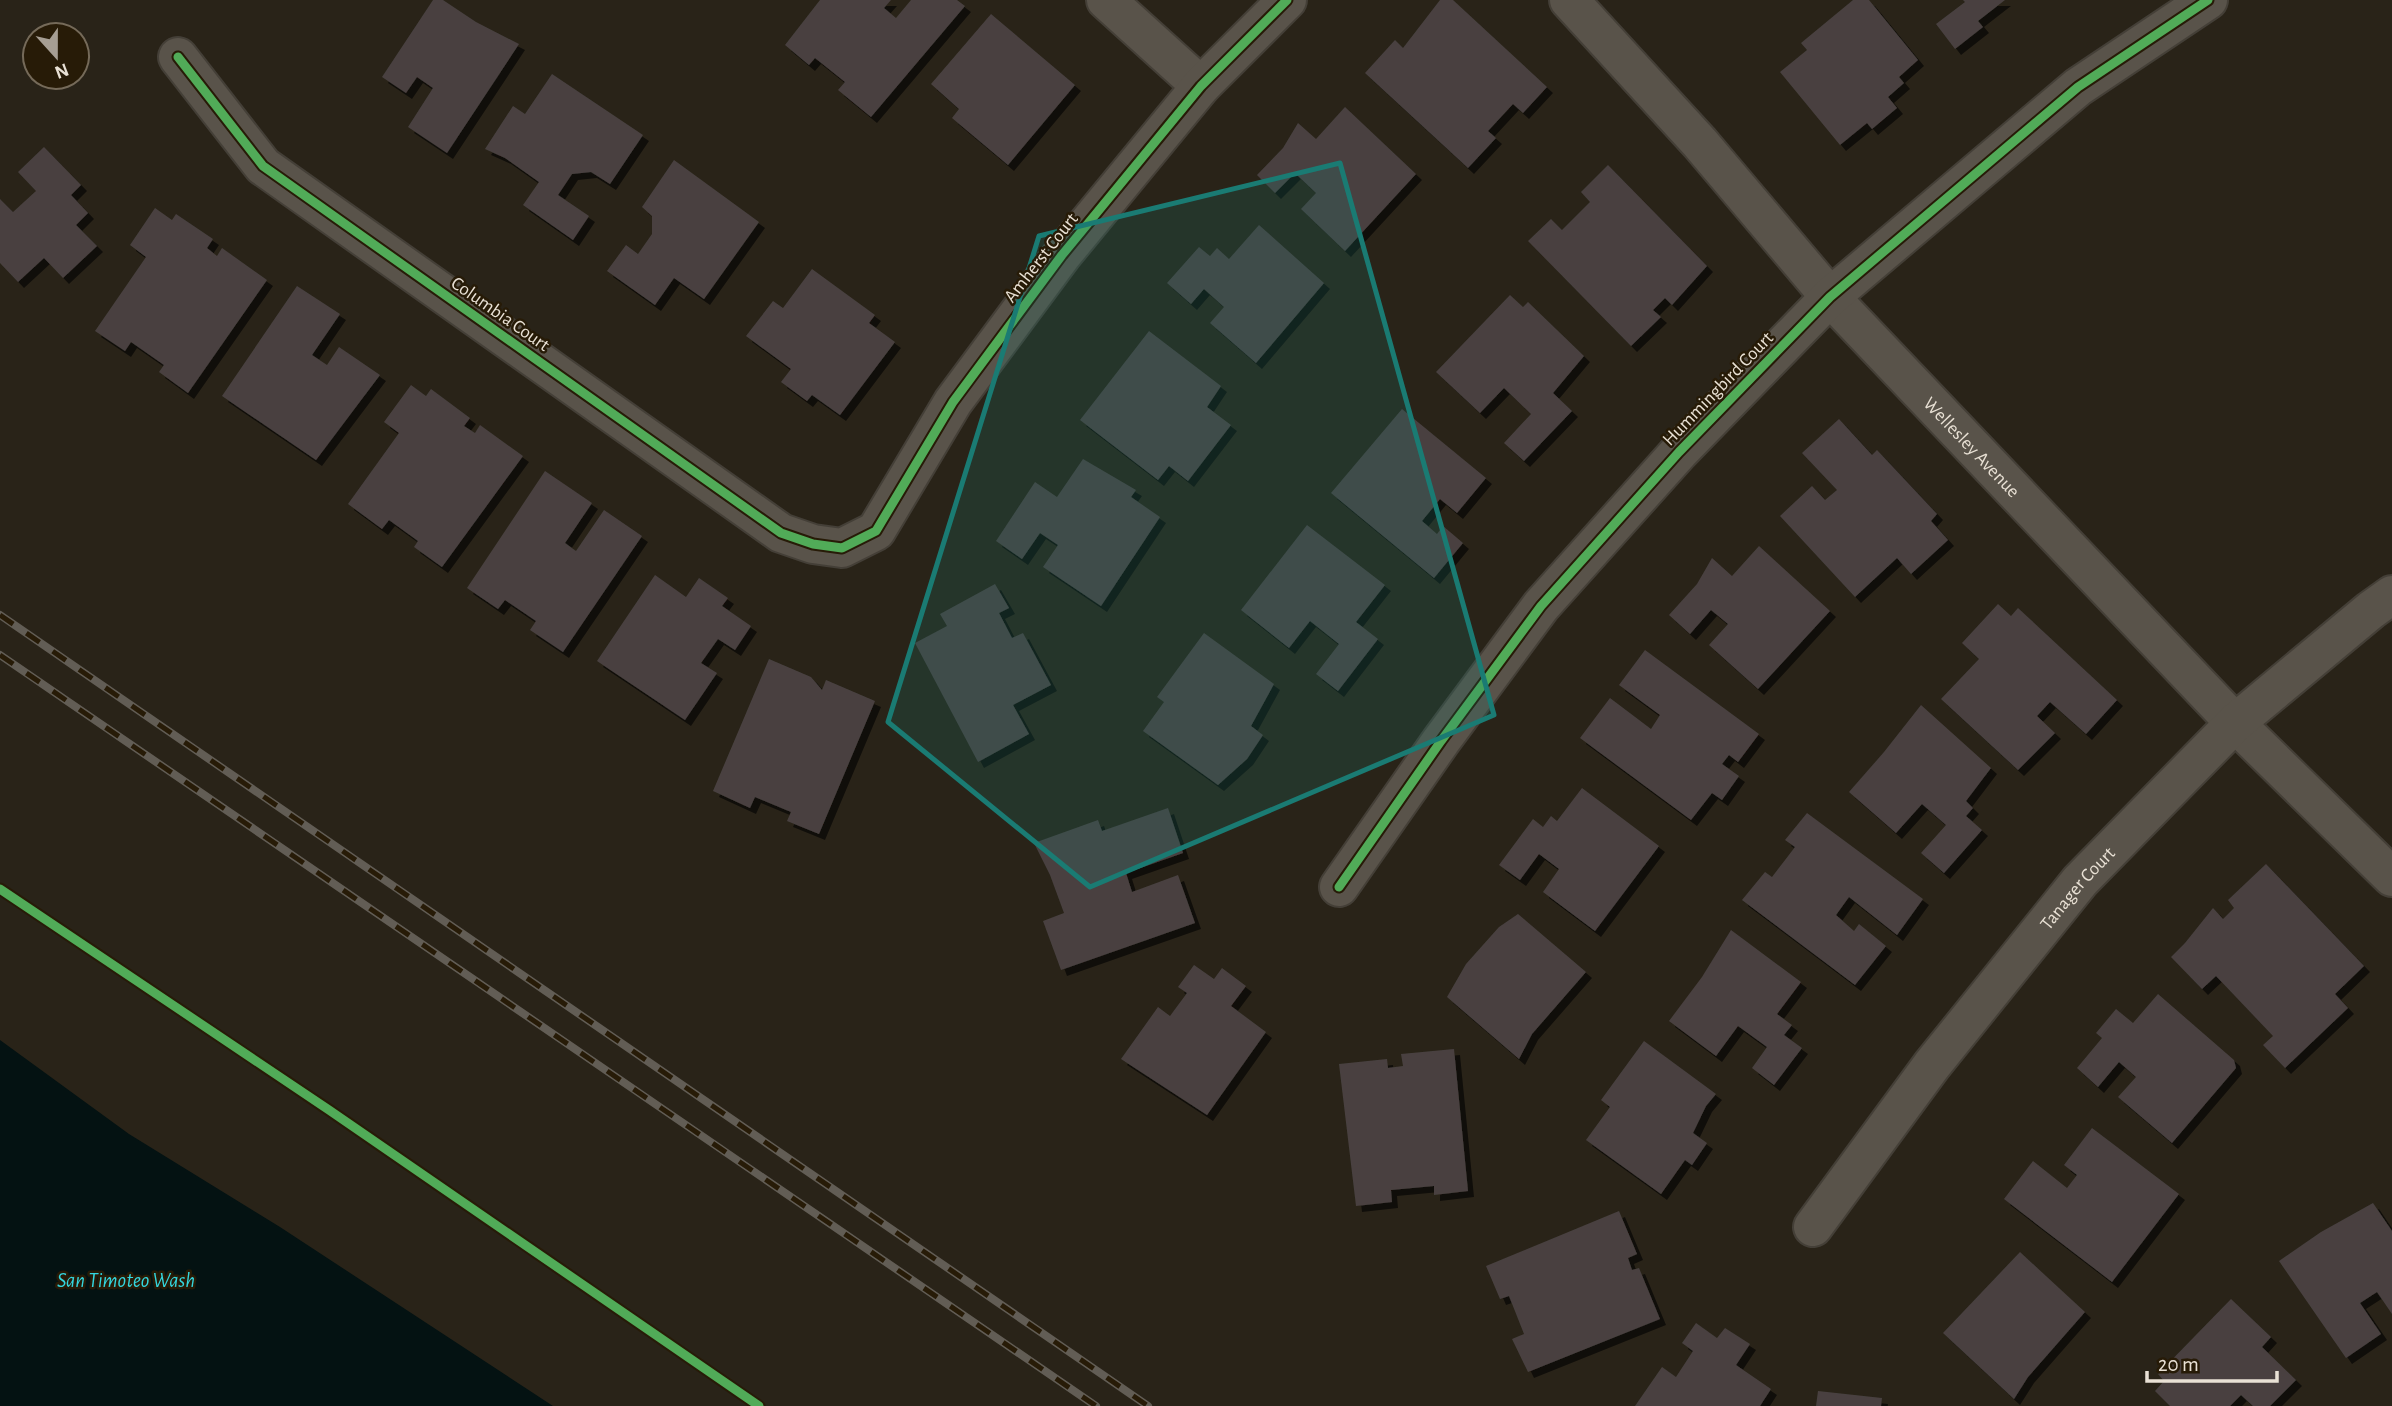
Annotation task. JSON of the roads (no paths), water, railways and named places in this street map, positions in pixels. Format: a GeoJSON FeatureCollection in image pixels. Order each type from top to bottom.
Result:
{"type":"FeatureCollection","features":[{"type":"Feature","properties":{"kind":"street"},"geometry":{"type":"LineString","coordinates":[[1106,0],[1201,86]]}},
{"type":"Feature","properties":{"kind":"street","name":"Amherst Court"},"geometry":{"type":"LineString","coordinates":[[842,548],[876,531],[953,402],[1062,255],[1201,86],[1287,0]]}},
{"type":"Feature","properties":{"kind":"street","name":"Wellesley Avenue"},"geometry":{"type":"LineString","coordinates":[[1569,0],[1700,144],[1830,298],[2235,723],[2392,877]]}},
{"type":"Feature","properties":{"kind":"street","name":"Hummingbird Court"},"geometry":{"type":"LineString","coordinates":[[1339,887],[1440,741],[1541,606],[1679,452],[1830,298],[2078,87],[2208,0]]}},
{"type":"Feature","properties":{"kind":"street","name":"Columbia Court"},"geometry":{"type":"LineString","coordinates":[[178,57],[262,166],[781,533],[813,544],[842,548]]}},
{"type":"Feature","properties":{"kind":"street","name":"Tanager Court"},"geometry":{"type":"LineString","coordinates":[[1813,1227],[1932,1065],[2080,881],[2235,723],[2392,595]]}},
{"type":"Feature","properties":{"kind":"water","name":"San Timoteo Wash"},"geometry":{"type":"Polygon","coordinates":[[[0,1040],[129,1134],[280,1227],[553,1406],[0,1406],[0,1040]]]}},
{"type":"Feature","properties":{"kind":"railway"},"geometry":{"type":"LineString","coordinates":[[0,615],[1148,1406]]}},
{"type":"Feature","properties":{"kind":"railway"},"geometry":{"type":"LineString","coordinates":[[0,655],[1096,1406]]}}]}
